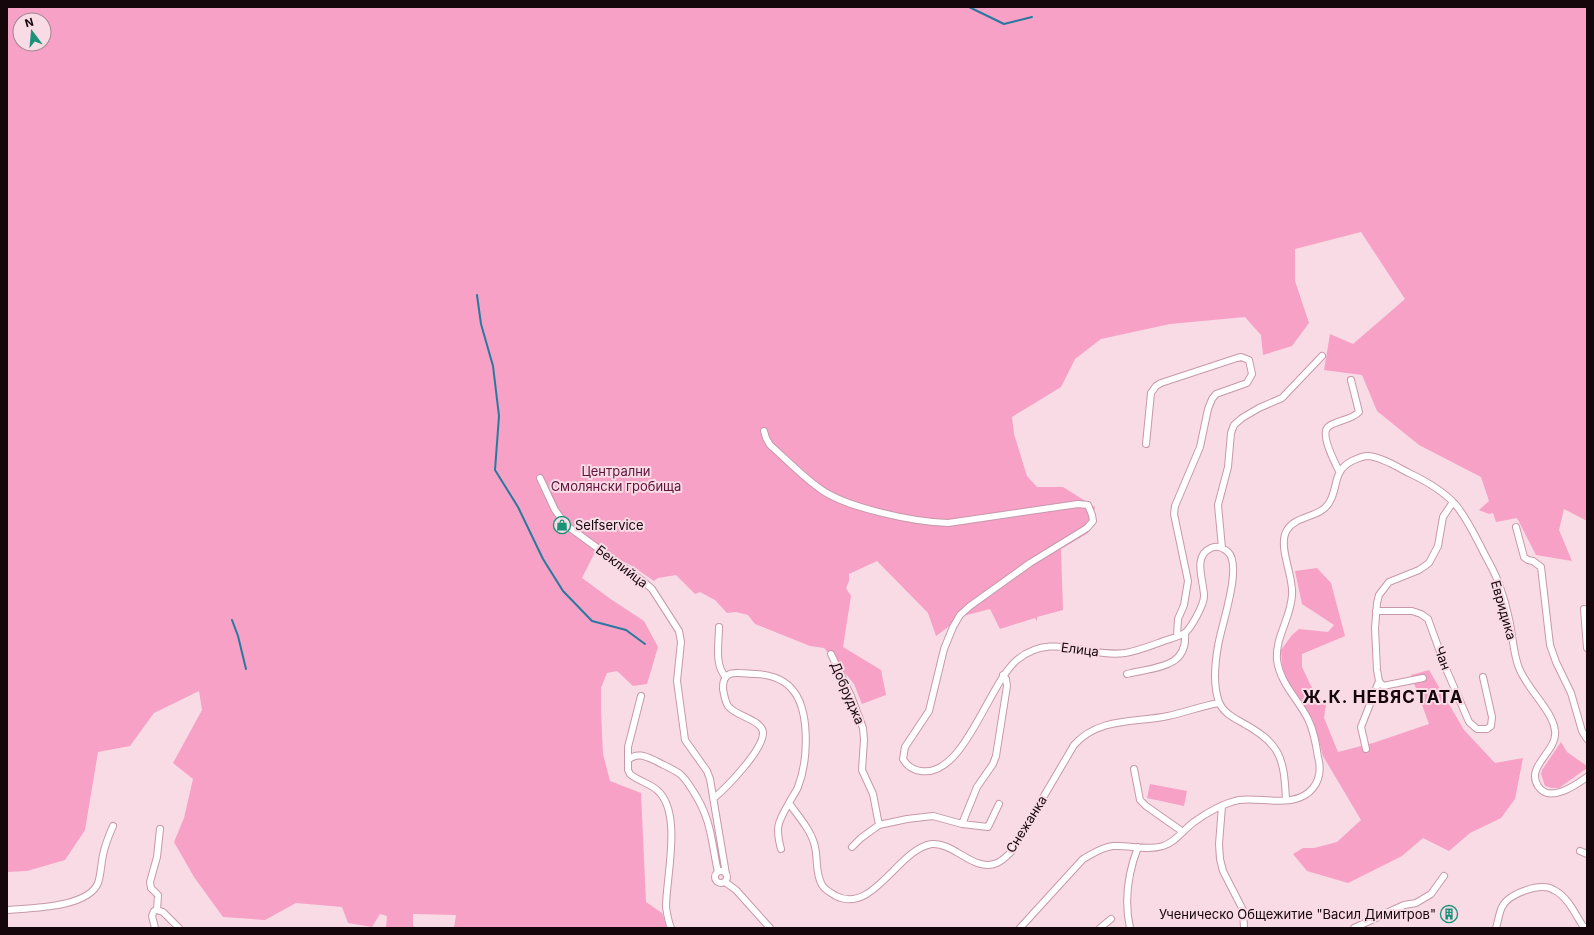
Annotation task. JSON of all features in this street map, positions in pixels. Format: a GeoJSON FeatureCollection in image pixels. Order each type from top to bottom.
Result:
{"type":"FeatureCollection","features":[{"type":"Feature","properties":{"kind":"street"},"geometry":{"type":"LineString","coordinates":[[1222,548],[1218,505],[1228,468],[1231,433],[1234,425],[1242,418],[1282,398],[1322,356]]}},
{"type":"Feature","properties":{"kind":"street"},"geometry":{"type":"LineString","coordinates":[[1146,444],[1152,393],[1156,386],[1161,383],[1237,358],[1241,357],[1249,360],[1252,374],[1250,380],[1247,383],[1216,394],[1212,399],[1208,409],[1200,447],[1176,506],[1174,514],[1188,581],[1184,605],[1178,619],[1177,636]]}},
{"type":"Feature","properties":{"kind":"street"},"geometry":{"type":"LineString","coordinates":[[1020,928],[1083,859],[1096,851],[1113,846],[1156,848],[1166,845],[1177,839],[1194,822],[1222,806],[1236,801],[1254,799],[1286,800],[1301,798],[1310,792],[1318,782],[1320,768],[1313,731],[1307,717],[1281,676],[1277,659],[1278,644],[1288,615],[1292,595],[1284,540],[1288,529],[1296,523],[1328,506],[1340,471],[1330,452],[1325,431],[1329,426],[1350,418],[1359,412],[1351,380]]}},
{"type":"Feature","properties":{"kind":"street","name":"Елица"},"geometry":{"type":"LineString","coordinates":[[764,431],[770,445],[818,488],[831,496],[900,517],[932,523],[948,523],[1078,504],[1088,505],[1092,515],[1092,521],[1088,528],[1030,563],[970,606],[956,621],[944,649],[929,711],[905,747],[903,754],[905,763],[914,770],[927,772],[939,769],[950,760],[969,736],[1003,675],[1017,660],[1027,653],[1038,648],[1051,646],[1068,646],[1103,652],[1126,653],[1185,633]]}},
{"type":"Feature","properties":{"kind":"street","name":"Евридика"},"geometry":{"type":"LineString","coordinates":[[1340,471],[1345,465],[1355,459],[1367,456],[1380,459],[1435,487],[1453,502],[1464,514],[1500,585],[1513,635],[1515,655],[1520,670],[1526,684],[1548,714],[1555,729],[1555,740],[1548,753],[1538,765],[1535,777],[1539,788],[1545,792],[1559,792],[1576,785],[1587,777]]}},
{"type":"Feature","properties":{"kind":"street","name":"Беклийца"},"geometry":{"type":"LineString","coordinates":[[540,478],[555,510],[566,525],[652,589],[679,631],[681,642],[677,681],[685,740],[707,771],[714,798],[726,874]]}},
{"type":"Feature","properties":{"kind":"street"},"geometry":{"type":"LineString","coordinates":[[1423,678],[1383,686],[1377,670],[1375,647],[1376,611],[1379,595],[1385,586],[1396,579],[1424,567],[1432,559],[1438,546],[1443,517],[1453,502]]}},
{"type":"Feature","properties":{"kind":"street"},"geometry":{"type":"LineString","coordinates":[[1516,527],[1524,557],[1533,561],[1541,568],[1550,645],[1556,662],[1571,693],[1582,731],[1587,739]]}},
{"type":"Feature","properties":{"kind":"street"},"geometry":{"type":"LineString","coordinates":[[1127,674],[1170,664],[1179,658],[1186,643],[1185,633],[1192,623],[1204,597],[1200,563],[1203,554],[1208,549],[1214,547],[1222,548],[1230,554],[1234,563],[1234,576],[1218,645],[1216,686],[1219,703],[1224,711],[1232,717],[1259,732],[1268,739],[1279,753],[1285,783],[1286,800]]}},
{"type":"Feature","properties":{"kind":"street"},"geometry":{"type":"LineString","coordinates":[[1584,609],[1587,648]]}},
{"type":"Feature","properties":{"kind":"street","name":"Чан"},"geometry":{"type":"LineString","coordinates":[[1376,611],[1412,611],[1421,614],[1428,620],[1469,722],[1477,729],[1482,730],[1491,726],[1492,717],[1482,677]]}},
{"type":"Feature","properties":{"kind":"street"},"geometry":{"type":"LineString","coordinates":[[719,628],[719,664],[720,670],[726,677]]}},
{"type":"Feature","properties":{"kind":"street","name":"Добруджа"},"geometry":{"type":"LineString","coordinates":[[831,654],[851,696],[863,728],[864,740],[862,770],[873,794],[879,825]]}},
{"type":"Feature","properties":{"kind":"street"},"geometry":{"type":"LineString","coordinates":[[714,798],[729,785],[752,756],[759,745],[763,732],[761,727],[729,707],[724,698],[723,689],[723,682],[726,677],[729,674],[761,674],[778,679],[790,686],[795,693],[804,716],[806,732],[803,769],[798,788],[779,819],[778,826],[781,849]]}},
{"type":"Feature","properties":{"kind":"street"},"geometry":{"type":"LineString","coordinates":[[962,824],[977,787],[993,764],[996,756],[1007,686],[1006,679],[1003,675]]}},
{"type":"Feature","properties":{"kind":"street"},"geometry":{"type":"LineString","coordinates":[[1366,749],[1361,727],[1380,681]]}},
{"type":"Feature","properties":{"kind":"street"},"geometry":{"type":"LineString","coordinates":[[641,696],[628,747],[628,770],[630,774],[657,790],[665,800],[669,813],[672,856],[666,907],[670,928]]}},
{"type":"Feature","properties":{"kind":"street","name":"Снежанка"},"geometry":{"type":"LineString","coordinates":[[789,802],[810,833],[815,845],[817,872],[822,886],[840,898],[852,899],[868,894],[897,867],[917,851],[929,844],[943,846],[978,863],[986,865],[997,863],[1011,852],[1074,745],[1081,738],[1096,729],[1120,721],[1150,719],[1219,703]]}},
{"type":"Feature","properties":{"kind":"street"},"geometry":{"type":"LineString","coordinates":[[628,760],[640,754],[679,773],[686,780],[705,810],[709,822],[718,872],[716,875],[716,880],[720,883],[725,882],[736,890],[770,928]]}},
{"type":"Feature","properties":{"kind":"street"},"geometry":{"type":"LineString","coordinates":[[1134,769],[1140,800],[1146,806],[1183,832]]}},
{"type":"Feature","properties":{"kind":"street"},"geometry":{"type":"LineString","coordinates":[[852,847],[861,838],[879,825],[907,819],[933,816],[962,824],[988,827],[999,804]]}},
{"type":"Feature","properties":{"kind":"street"},"geometry":{"type":"LineString","coordinates":[[1222,806],[1219,844],[1220,859],[1223,871],[1243,910],[1244,928]]}},
{"type":"Feature","properties":{"kind":"street"},"geometry":{"type":"LineString","coordinates":[[7,910],[40,908],[74,901],[91,892],[98,883],[105,845],[112,826]]}},
{"type":"Feature","properties":{"kind":"street"},"geometry":{"type":"LineString","coordinates":[[155,928],[152,916],[154,911],[157,910],[158,895],[151,888],[150,882],[157,857],[160,829]]}},
{"type":"Feature","properties":{"kind":"street"},"geometry":{"type":"LineString","coordinates":[[1130,928],[1127,902],[1132,862],[1138,847]]}},
{"type":"Feature","properties":{"kind":"street"},"geometry":{"type":"LineString","coordinates":[[1580,851],[1587,854]]}},
{"type":"Feature","properties":{"kind":"street"},"geometry":{"type":"LineString","coordinates":[[718,872],[723,872],[726,874],[727,878],[725,882]]}},
{"type":"Feature","properties":{"kind":"street"},"geometry":{"type":"LineString","coordinates":[[1354,928],[1404,905],[1416,903],[1431,894],[1444,876]]}},
{"type":"Feature","properties":{"kind":"street"},"geometry":{"type":"LineString","coordinates":[[1496,928],[1502,907],[1506,901],[1518,893],[1526,890],[1545,888],[1554,889],[1564,898],[1583,926],[1587,928]]}},
{"type":"Feature","properties":{"kind":"street"},"geometry":{"type":"LineString","coordinates":[[157,910],[163,912],[179,928]]}},
{"type":"Feature","properties":{"kind":"street"},"geometry":{"type":"LineString","coordinates":[[1100,928],[1111,919]]}},
{"type":"Feature","properties":{"kind":"green space","name":"Централни Смолянски гробища"},"geometry":{"type":"Polygon","coordinates":[[[7,7],[1587,7],[1587,521],[1564,509],[1559,530],[1572,561],[1536,555],[1517,518],[1496,522],[1493,513],[1489,514],[1479,510],[1489,501],[1481,477],[1419,445],[1377,411],[1362,375],[1324,370],[1330,334],[1353,344],[1405,299],[1361,232],[1295,249],[1295,281],[1309,323],[1292,346],[1263,355],[1261,335],[1245,317],[1170,324],[1101,339],[1075,359],[1061,387],[1012,417],[1014,434],[1027,476],[1037,487],[1063,487],[1095,507],[1088,533],[1061,549],[1063,610],[1037,617],[1037,621],[1035,618],[1000,629],[990,609],[963,616],[936,636],[928,613],[877,561],[849,574],[849,581],[846,588],[851,596],[843,647],[881,670],[886,695],[862,704],[854,684],[824,648],[810,646],[755,624],[748,615],[736,612],[727,613],[715,600],[700,592],[695,594],[676,575],[658,578],[654,581],[619,559],[594,554],[582,578],[644,621],[658,647],[647,684],[633,686],[617,671],[607,673],[601,688],[601,711],[603,754],[610,781],[641,793],[646,902],[662,913],[667,928],[454,928],[456,915],[413,914],[413,928],[386,928],[387,916],[380,914],[372,927],[348,923],[342,907],[296,903],[265,920],[223,917],[194,877],[174,842],[184,818],[193,779],[173,763],[202,710],[199,691],[154,713],[130,746],[98,752],[85,830],[65,860],[27,871],[7,872],[7,7]]]}},
{"type":"Feature","properties":{"kind":"green space"},"geometry":{"type":"Polygon","coordinates":[[[1317,568],[1331,583],[1345,636],[1302,654],[1302,667],[1316,695],[1326,704],[1324,718],[1338,752],[1373,743],[1429,724],[1411,675],[1429,670],[1464,730],[1495,763],[1523,758],[1515,799],[1501,818],[1470,833],[1449,851],[1423,838],[1402,856],[1348,883],[1307,871],[1293,854],[1303,848],[1314,848],[1337,842],[1361,820],[1323,756],[1313,720],[1287,681],[1282,665],[1281,650],[1292,635],[1299,629],[1328,632],[1334,625],[1302,604],[1295,571],[1317,568]]]}},
{"type":"Feature","properties":{"kind":"green space"},"geometry":{"type":"Polygon","coordinates":[[[1561,742],[1567,752],[1587,766],[1587,768],[1559,788],[1552,788],[1545,786],[1541,774],[1542,770],[1561,742]]]}},
{"type":"Feature","properties":{"kind":"green space"},"geometry":{"type":"Polygon","coordinates":[[[1150,784],[1187,791],[1184,806],[1147,798],[1150,784]]]}},
{"type":"Feature","properties":{"kind":"waterway"},"geometry":{"type":"LineString","coordinates":[[969,7],[1004,24],[1032,17]]}},
{"type":"Feature","properties":{"kind":"waterway"},"geometry":{"type":"LineString","coordinates":[[477,295],[481,324],[493,366],[499,416],[495,470],[518,507],[543,559],[563,591],[592,621],[626,630],[645,644]]}},
{"type":"Feature","properties":{"kind":"waterway"},"geometry":{"type":"LineString","coordinates":[[232,620],[238,636],[246,669]]}},
{"type":"Feature","properties":{"kind":"place","name":"Selfservice"},"geometry":{"type":"Point","coordinates":[562,525]}},
{"type":"Feature","properties":{"kind":"place","name":"Ученическо Общежитие \"Васил Димитров\""},"geometry":{"type":"Point","coordinates":[1449,914]}},
{"type":"Feature","properties":{"kind":"district","name":"Ж.К. НЕВЯСТАТА"},"geometry":{"type":"Point","coordinates":[1383,697]}}]}
